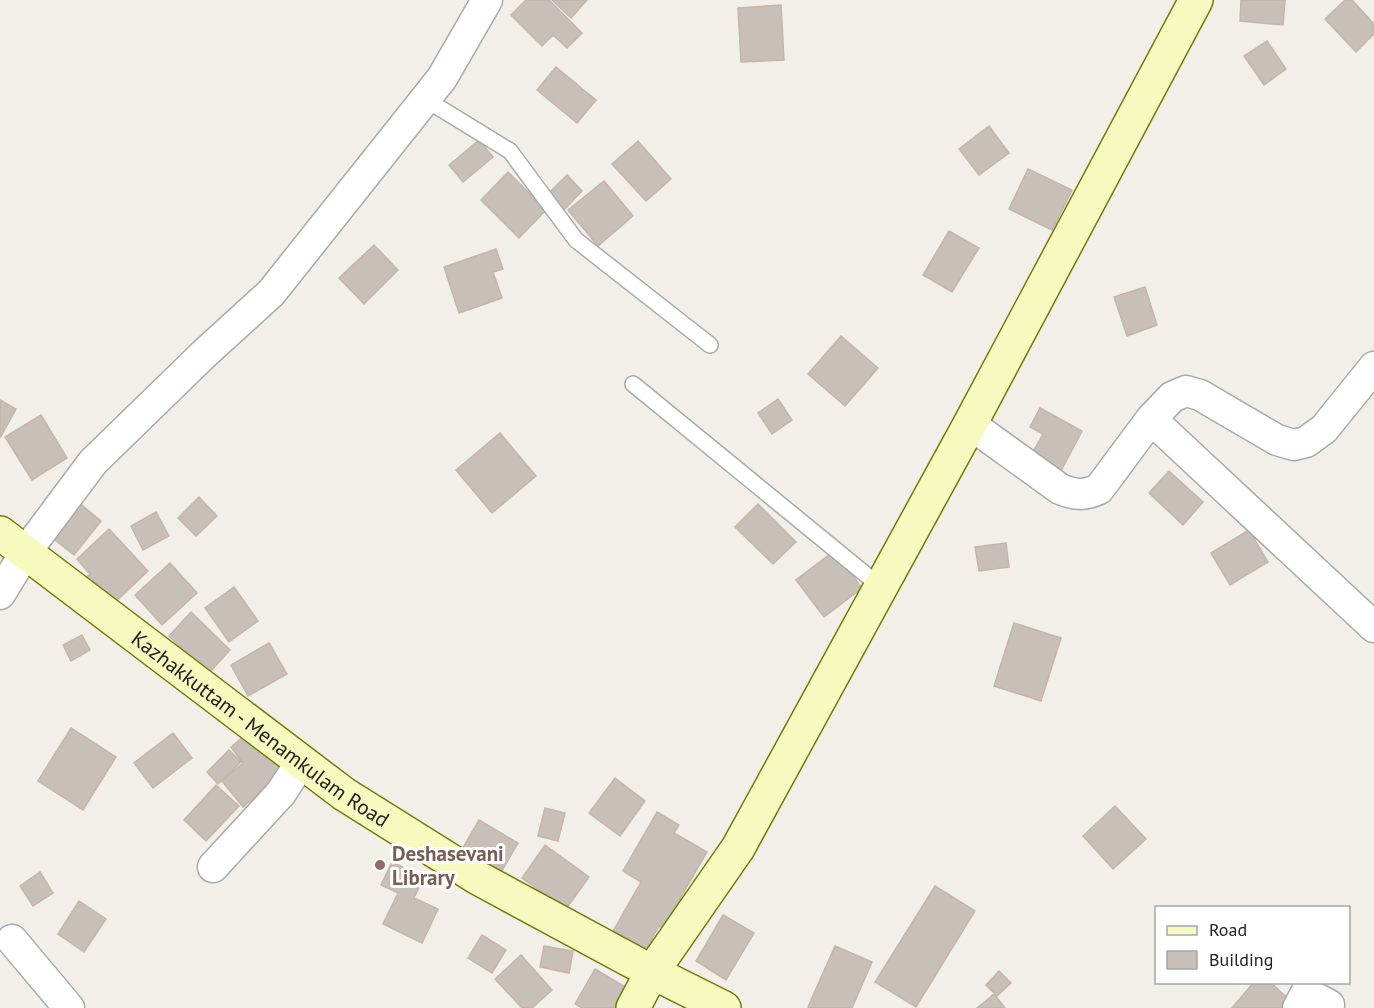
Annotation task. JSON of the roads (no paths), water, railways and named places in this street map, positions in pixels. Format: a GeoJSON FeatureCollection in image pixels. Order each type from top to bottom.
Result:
{"type":"FeatureCollection","features":[{"type":"Feature","properties":{"kind":"street"},"geometry":{"type":"LineString","coordinates":[[0,594],[12,543],[204,354],[271,292],[442,78],[487,0]]}},
{"type":"Feature","properties":{"kind":"street"},"geometry":{"type":"LineString","coordinates":[[633,1008],[652,972],[738,848],[970,424],[1196,0]]}},
{"type":"Feature","properties":{"kind":"street"},"geometry":{"type":"LineString","coordinates":[[970,424],[1060,489],[1073,495],[1087,494],[1099,489],[1151,419],[1172,397],[1186,391],[1200,395],[1277,440],[1294,445],[1306,442],[1324,429],[1374,367]]}},
{"type":"Feature","properties":{"kind":"street"},"geometry":{"type":"LineString","coordinates":[[1151,419],[1374,627]]}},
{"type":"Feature","properties":{"kind":"street","name":"Kazhakkuttam - Menamkulam Road"},"geometry":{"type":"LineString","coordinates":[[12,543],[344,794],[478,878],[723,1008]]}},
{"type":"Feature","properties":{"kind":"street"},"geometry":{"type":"LineString","coordinates":[[213,867],[281,793],[301,762]]}},
{"type":"Feature","properties":{"kind":"street"},"geometry":{"type":"LineString","coordinates":[[12,940],[69,1008]]}},
{"type":"Feature","properties":{"kind":"street"},"geometry":{"type":"LineString","coordinates":[[1298,1008],[1306,993],[1329,1005]]}},
{"type":"Feature","properties":{"kind":"lane"},"geometry":{"type":"LineString","coordinates":[[425,99],[510,151],[576,240],[710,345]]}},
{"type":"Feature","properties":{"kind":"lane"},"geometry":{"type":"LineString","coordinates":[[633,384],[881,587]]}},
{"type":"Feature","properties":{"kind":"place","name":"Deshasevani Library"},"geometry":{"type":"Point","coordinates":[380,865]}}]}
